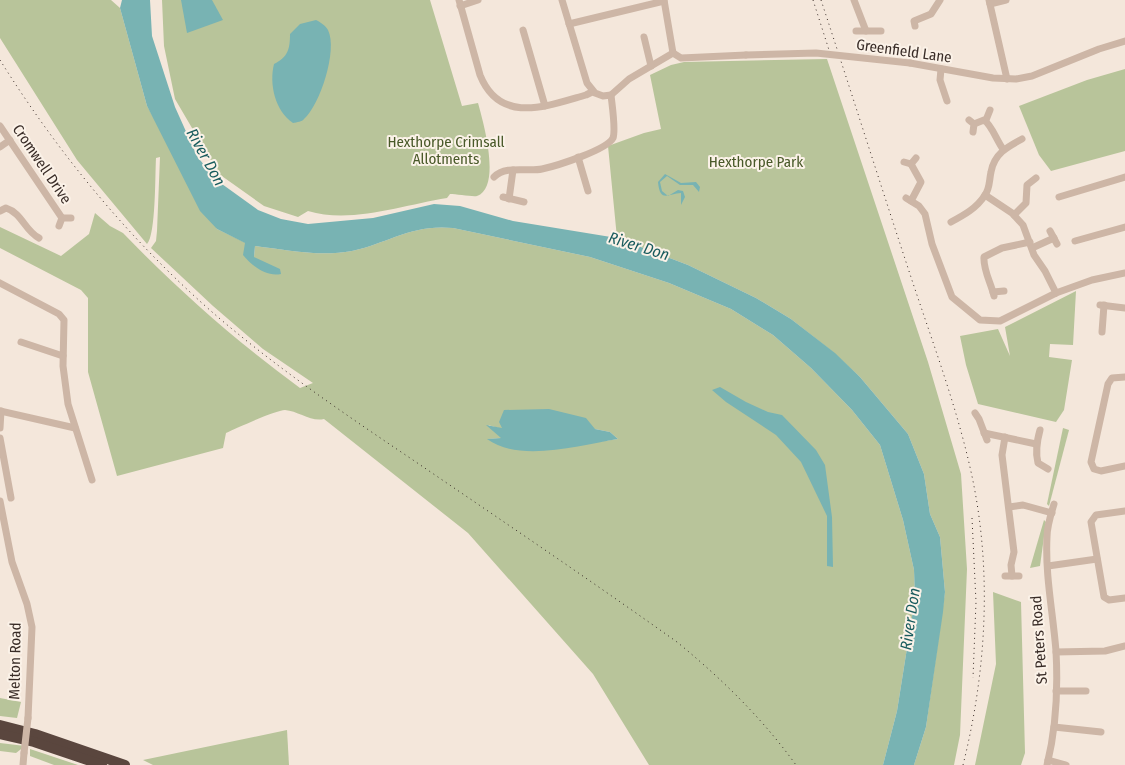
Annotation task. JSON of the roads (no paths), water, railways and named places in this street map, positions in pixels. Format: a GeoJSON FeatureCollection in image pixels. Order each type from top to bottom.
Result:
{"type":"FeatureCollection","features":[{"type":"Feature","properties":{"kind":"highway"},"geometry":{"type":"LineString","coordinates":[[0,725],[54,740],[125,765]]}},
{"type":"Feature","properties":{"kind":"highway"},"geometry":{"type":"LineString","coordinates":[[0,734],[34,742],[102,765]]}},
{"type":"Feature","properties":{"kind":"street"},"geometry":{"type":"LineString","coordinates":[[478,0],[460,3],[480,75],[495,97],[511,106],[533,109],[586,96],[592,92]]}},
{"type":"Feature","properties":{"kind":"street"},"geometry":{"type":"LineString","coordinates":[[562,0],[568,24],[587,83],[592,92],[603,96],[611,96],[629,79],[673,53],[664,0],[568,24]]}},
{"type":"Feature","properties":{"kind":"street"},"geometry":{"type":"LineString","coordinates":[[854,0],[866,31]]}},
{"type":"Feature","properties":{"kind":"street"},"geometry":{"type":"LineString","coordinates":[[915,26],[914,21],[931,14],[940,0]]}},
{"type":"Feature","properties":{"kind":"street"},"geometry":{"type":"LineString","coordinates":[[1006,0],[989,2],[1008,79]]}},
{"type":"Feature","properties":{"kind":"street"},"geometry":{"type":"LineString","coordinates":[[523,30],[545,106]]}},
{"type":"Feature","properties":{"kind":"street"},"geometry":{"type":"LineString","coordinates":[[856,31],[881,30]]}},
{"type":"Feature","properties":{"kind":"street"},"geometry":{"type":"LineString","coordinates":[[644,37],[651,66]]}},
{"type":"Feature","properties":{"kind":"street","name":"Greenfield Lane"},"geometry":{"type":"LineString","coordinates":[[673,53],[681,58],[816,53],[910,63],[1008,79],[1032,76],[1099,49],[1125,41]]}},
{"type":"Feature","properties":{"kind":"street"},"geometry":{"type":"LineString","coordinates":[[636,49],[646,46]]}},
{"type":"Feature","properties":{"kind":"street"},"geometry":{"type":"LineString","coordinates":[[941,69],[940,80],[947,101]]}},
{"type":"Feature","properties":{"kind":"street"},"geometry":{"type":"LineString","coordinates":[[494,177],[499,172],[542,169],[578,157],[607,144],[613,138],[611,96]]}},
{"type":"Feature","properties":{"kind":"street"},"geometry":{"type":"LineString","coordinates":[[972,126],[986,120],[990,110]]}},
{"type":"Feature","properties":{"kind":"street"},"geometry":{"type":"LineString","coordinates":[[986,120],[1003,149]]}},
{"type":"Feature","properties":{"kind":"street","name":"Cromwell Drive"},"geometry":{"type":"LineString","coordinates":[[0,126],[62,218]]}},
{"type":"Feature","properties":{"kind":"street"},"geometry":{"type":"LineString","coordinates":[[951,222],[958,214],[973,208],[985,195],[989,187],[992,167],[1003,149],[1022,139]]}},
{"type":"Feature","properties":{"kind":"street"},"geometry":{"type":"LineString","coordinates":[[0,147],[10,140]]}},
{"type":"Feature","properties":{"kind":"street"},"geometry":{"type":"LineString","coordinates":[[578,157],[588,191]]}},
{"type":"Feature","properties":{"kind":"street"},"geometry":{"type":"LineString","coordinates":[[911,161],[921,182],[909,199],[926,214],[932,244],[952,297],[974,317],[989,322],[1000,321],[1056,293],[1092,280],[1125,273]]}},
{"type":"Feature","properties":{"kind":"street"},"geometry":{"type":"LineString","coordinates":[[513,170],[506,198],[524,202]]}},
{"type":"Feature","properties":{"kind":"street"},"geometry":{"type":"LineString","coordinates":[[1058,196],[1125,177]]}},
{"type":"Feature","properties":{"kind":"street"},"geometry":{"type":"LineString","coordinates":[[1014,215],[1027,201],[1027,185],[1036,178]]}},
{"type":"Feature","properties":{"kind":"street"},"geometry":{"type":"LineString","coordinates":[[985,195],[1014,215],[1023,225],[1031,245],[1056,293]]}},
{"type":"Feature","properties":{"kind":"street"},"geometry":{"type":"LineString","coordinates":[[1027,201],[1035,204]]}},
{"type":"Feature","properties":{"kind":"street"},"geometry":{"type":"LineString","coordinates":[[0,209],[6,208],[14,212],[31,233],[39,238]]}},
{"type":"Feature","properties":{"kind":"street","name":"Cromwell Drive"},"geometry":{"type":"LineString","coordinates":[[62,218],[71,218]]}},
{"type":"Feature","properties":{"kind":"street","name":"Cromwell Drive"},"geometry":{"type":"LineString","coordinates":[[59,226],[62,218]]}},
{"type":"Feature","properties":{"kind":"street"},"geometry":{"type":"LineString","coordinates":[[1075,240],[1125,227]]}},
{"type":"Feature","properties":{"kind":"street"},"geometry":{"type":"LineString","coordinates":[[1004,291],[993,294],[981,255],[1002,248],[1056,241],[1050,230]]}},
{"type":"Feature","properties":{"kind":"street"},"geometry":{"type":"LineString","coordinates":[[0,283],[62,316],[64,320],[63,356],[68,404],[92,480]]}},
{"type":"Feature","properties":{"kind":"street"},"geometry":{"type":"LineString","coordinates":[[1093,328],[1102,330],[1102,305],[1125,308]]}},
{"type":"Feature","properties":{"kind":"street"},"geometry":{"type":"LineString","coordinates":[[21,342],[63,356]]}},
{"type":"Feature","properties":{"kind":"street"},"geometry":{"type":"LineString","coordinates":[[1125,377],[1112,378],[1108,384],[1091,462],[1094,469],[1101,471],[1125,466]]}},
{"type":"Feature","properties":{"kind":"street"},"geometry":{"type":"LineString","coordinates":[[0,428],[0,411],[75,428]]}},
{"type":"Feature","properties":{"kind":"street"},"geometry":{"type":"LineString","coordinates":[[975,413],[985,437],[1005,437],[1036,444]]}},
{"type":"Feature","properties":{"kind":"street"},"geometry":{"type":"LineString","coordinates":[[1040,430],[1036,444],[1038,463],[1048,469]]}},
{"type":"Feature","properties":{"kind":"street"},"geometry":{"type":"LineString","coordinates":[[1005,437],[1002,455],[1014,552],[1011,564],[1012,576]]}},
{"type":"Feature","properties":{"kind":"street"},"geometry":{"type":"LineString","coordinates":[[0,438],[11,498]]}},
{"type":"Feature","properties":{"kind":"street","name":"Melton Road"},"geometry":{"type":"LineString","coordinates":[[0,501],[1,517],[12,562],[27,604],[32,627],[28,718],[23,765]]}},
{"type":"Feature","properties":{"kind":"street","name":"St Peters Road"},"geometry":{"type":"LineString","coordinates":[[1048,763],[1054,727],[1056,652],[1046,536],[1054,504]]}},
{"type":"Feature","properties":{"kind":"street"},"geometry":{"type":"LineString","coordinates":[[1009,507],[1022,505],[1052,513]]}},
{"type":"Feature","properties":{"kind":"street"},"geometry":{"type":"LineString","coordinates":[[1125,511],[1096,515],[1092,519],[1104,597],[1109,600],[1125,598]]}},
{"type":"Feature","properties":{"kind":"street"},"geometry":{"type":"LineString","coordinates":[[1048,566],[1097,559]]}},
{"type":"Feature","properties":{"kind":"street"},"geometry":{"type":"LineString","coordinates":[[1056,652],[1105,651],[1125,646]]}},
{"type":"Feature","properties":{"kind":"street"},"geometry":{"type":"LineString","coordinates":[[1056,691],[1086,691]]}},
{"type":"Feature","properties":{"kind":"street"},"geometry":{"type":"LineString","coordinates":[[1054,727],[1101,732]]}},
{"type":"Feature","properties":{"kind":"street"},"geometry":{"type":"LineString","coordinates":[[1048,763],[1066,765]]}},
{"type":"Feature","properties":{"kind":"water"},"geometry":{"type":"Polygon","coordinates":[[[122,0],[150,0],[152,36],[175,107],[197,156],[215,179],[258,210],[281,219],[308,224],[373,218],[434,204],[460,206],[513,221],[617,238],[688,265],[756,298],[791,319],[835,353],[860,377],[908,434],[924,474],[930,514],[940,537],[945,592],[943,612],[926,727],[914,765],[883,765],[897,711],[915,598],[914,570],[903,520],[880,445],[852,410],[811,368],[773,335],[731,309],[669,283],[590,257],[453,228],[412,231],[365,248],[340,253],[304,252],[255,246],[254,257],[280,269],[281,274],[270,274],[260,270],[243,255],[245,243],[217,229],[200,211],[147,106],[120,8],[122,0]]]}},
{"type":"Feature","properties":{"kind":"water"},"geometry":{"type":"Polygon","coordinates":[[[181,0],[212,0],[223,20],[187,33],[181,0]]]}},
{"type":"Feature","properties":{"kind":"water"},"geometry":{"type":"Polygon","coordinates":[[[316,20],[328,30],[330,39],[331,50],[326,77],[310,112],[302,121],[293,123],[282,112],[275,96],[272,80],[274,64],[287,52],[290,34],[300,24],[316,20]]]}},
{"type":"Feature","properties":{"kind":"water"},"geometry":{"type":"Polygon","coordinates":[[[665,174],[681,183],[696,182],[700,187],[699,192],[693,185],[680,185],[667,176],[660,182],[662,191],[667,196],[663,195],[659,189],[658,182],[665,174]]]}},
{"type":"Feature","properties":{"kind":"water"},"geometry":{"type":"Polygon","coordinates":[[[678,190],[683,191],[685,197],[681,205],[681,193],[669,195],[678,190]]]}},
{"type":"Feature","properties":{"kind":"water"},"geometry":{"type":"Polygon","coordinates":[[[720,387],[768,412],[782,415],[816,450],[825,465],[832,517],[833,567],[827,566],[827,516],[801,462],[776,435],[726,402],[712,390],[720,387]]]}},
{"type":"Feature","properties":{"kind":"water"},"geometry":{"type":"Polygon","coordinates":[[[549,409],[586,418],[595,429],[610,432],[618,439],[569,448],[533,451],[516,450],[500,446],[487,439],[501,438],[486,425],[502,428],[499,422],[504,410],[549,409]]]}},
{"type":"Feature","properties":{"kind":"railway"},"geometry":{"type":"LineString","coordinates":[[813,0],[829,50]]}},
{"type":"Feature","properties":{"kind":"railway"},"geometry":{"type":"LineString","coordinates":[[821,0],[952,399],[973,481],[983,552],[984,624],[977,695],[963,765]]}},
{"type":"Feature","properties":{"kind":"railway"},"geometry":{"type":"LineString","coordinates":[[0,60],[23,96],[73,164],[128,229],[187,290],[266,356],[338,409],[677,642],[741,700],[796,765]]}},
{"type":"Feature","properties":{"kind":"railway"},"geometry":{"type":"LineString","coordinates":[[972,518],[976,602],[973,678]]}},
{"type":"Feature","properties":{"kind":"park label","name":"Hexthorpe Crimsall Allotments"},"geometry":{"type":"Point","coordinates":[446,150]}},
{"type":"Feature","properties":{"kind":"park label","name":"Hexthorpe Park"},"geometry":{"type":"Point","coordinates":[756,162]}},
{"type":"Feature","properties":{"kind":"water label","name":"River Don"},"geometry":{"type":"Point","coordinates":[206,157]}},
{"type":"Feature","properties":{"kind":"water label","name":"River Don"},"geometry":{"type":"Point","coordinates":[639,246]}},
{"type":"Feature","properties":{"kind":"water label","name":"River Don"},"geometry":{"type":"Point","coordinates":[910,619]}}]}
